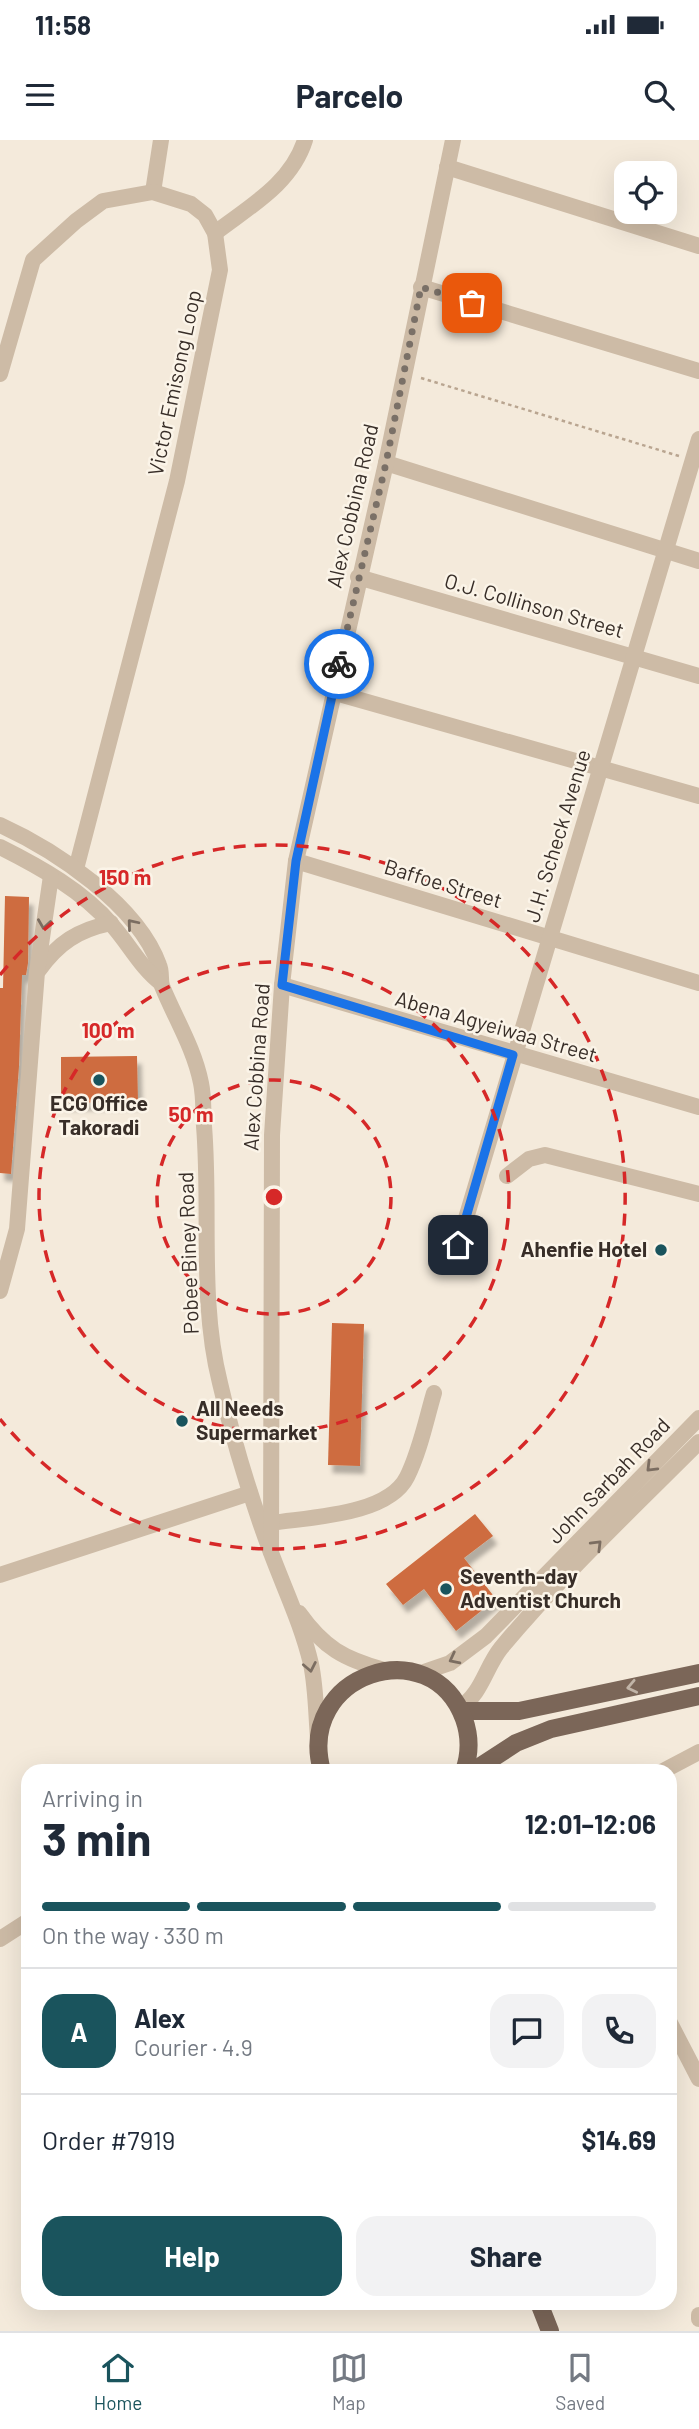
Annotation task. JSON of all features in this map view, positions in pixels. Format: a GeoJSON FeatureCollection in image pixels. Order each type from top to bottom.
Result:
{"type":"FeatureCollection","features":[{"type":"Feature","properties":{"kind":"main road"},"geometry":{"type":"LineString","coordinates":[[319,1764],[318,1738],[321,1721],[339,1693],[360,1678],[384,1670],[418,1674],[441,1688],[460,1709],[469,1745],[465,1764]]}},
{"type":"Feature","properties":{"kind":"main road"},"geometry":{"type":"LineString","coordinates":[[460,1709],[519,1711],[699,1673]]}},
{"type":"Feature","properties":{"kind":"main road"},"geometry":{"type":"LineString","coordinates":[[484,1764],[516,1743],[551,1729],[699,1696]]}},
{"type":"Feature","properties":{"kind":"main road"},"geometry":{"type":"LineString","coordinates":[[545,2310],[550,2331]]}},
{"type":"Feature","properties":{"kind":"street"},"geometry":{"type":"LineString","coordinates":[[153,192],[161,140]]}},
{"type":"Feature","properties":{"kind":"street"},"geometry":{"type":"LineString","coordinates":[[0,374],[33,260],[55,237],[103,201],[153,192],[191,204],[205,215],[215,233],[282,183],[300,159],[306,140]]}},
{"type":"Feature","properties":{"kind":"street","name":"Alex Cobbina Road"},"geometry":{"type":"LineString","coordinates":[[271,1552],[272,1135],[282,985],[296,861],[358,577],[386,463],[453,140]]}},
{"type":"Feature","properties":{"kind":"street"},"geometry":{"type":"LineString","coordinates":[[447,167],[699,246]]}},
{"type":"Feature","properties":{"kind":"street","name":"Victor Emisong Loop"},"geometry":{"type":"LineString","coordinates":[[76,869],[177,481],[219,270],[215,233]]}},
{"type":"Feature","properties":{"kind":"street"},"geometry":{"type":"LineString","coordinates":[[421,287],[699,371]]}},
{"type":"Feature","properties":{"kind":"street","name":"J.H. Scheck Avenue"},"geometry":{"type":"LineString","coordinates":[[458,1245],[699,439]]}},
{"type":"Feature","properties":{"kind":"street"},"geometry":{"type":"LineString","coordinates":[[386,463],[699,561]]}},
{"type":"Feature","properties":{"kind":"street","name":"O.J. Collinson Street"},"geometry":{"type":"LineString","coordinates":[[358,577],[699,676]]}},
{"type":"Feature","properties":{"kind":"street"},"geometry":{"type":"LineString","coordinates":[[332,692],[699,796]]}},
{"type":"Feature","properties":{"kind":"street","name":"Pobee Biney Road"},"geometry":{"type":"LineString","coordinates":[[0,825],[51,850],[104,892],[144,937],[160,966],[161,983],[179,1018],[202,1084],[208,1167],[207,1285],[219,1381],[250,1493],[292,1601]]}},
{"type":"Feature","properties":{"kind":"street","name":"Pobee Biney Road"},"geometry":{"type":"LineString","coordinates":[[0,847],[51,876],[111,923],[148,973],[161,983]]}},
{"type":"Feature","properties":{"kind":"street","name":"Baffoe Street"},"geometry":{"type":"LineString","coordinates":[[296,861],[548,939],[699,982]]}},
{"type":"Feature","properties":{"kind":"street"},"geometry":{"type":"LineString","coordinates":[[0,1291],[16,1229],[37,972],[51,876]]}},
{"type":"Feature","properties":{"kind":"street"},"geometry":{"type":"LineString","coordinates":[[37,972],[66,939],[86,928],[111,923]]}},
{"type":"Feature","properties":{"kind":"street","name":"Abena Agyeiwaa Street"},"geometry":{"type":"LineString","coordinates":[[282,985],[513,1055],[699,1107]]}},
{"type":"Feature","properties":{"kind":"street"},"geometry":{"type":"LineString","coordinates":[[507,1176],[529,1159],[545,1155],[699,1194]]}},
{"type":"Feature","properties":{"kind":"street"},"geometry":{"type":"LineString","coordinates":[[272,1523],[366,1507],[396,1493],[407,1477],[434,1393]]}},
{"type":"Feature","properties":{"kind":"street","name":"John Sarbah Road"},"geometry":{"type":"LineString","coordinates":[[418,1674],[450,1662],[486,1636],[699,1418]]}},
{"type":"Feature","properties":{"kind":"street","name":"John Sarbah Road"},"geometry":{"type":"LineString","coordinates":[[460,1709],[475,1696],[486,1670],[500,1649],[582,1559],[699,1442]]}},
{"type":"Feature","properties":{"kind":"street"},"geometry":{"type":"LineString","coordinates":[[0,1575],[250,1493]]}},
{"type":"Feature","properties":{"kind":"street"},"geometry":{"type":"LineString","coordinates":[[292,1601],[323,1643],[357,1663],[384,1670]]}},
{"type":"Feature","properties":{"kind":"street"},"geometry":{"type":"LineString","coordinates":[[292,1601],[311,1666],[318,1738]]}},
{"type":"Feature","properties":{"kind":"street"},"geometry":{"type":"LineString","coordinates":[[676,1764],[699,1752]]}},
{"type":"Feature","properties":{"kind":"street"},"geometry":{"type":"LineString","coordinates":[[0,1939],[21,1926]]}},
{"type":"Feature","properties":{"kind":"street"},"geometry":{"type":"LineString","coordinates":[[677,2037],[699,2079]]}},
{"type":"Feature","properties":{"kind":"path"},"geometry":{"type":"LineString","coordinates":[[404,373],[693,460]]}},
{"type":"Feature","properties":{"kind":"building"},"geometry":{"type":"Polygon","coordinates":[[[5,896],[29,897],[28,963],[26,975],[22,975],[11,1174],[0,1173],[0,988],[3,988],[5,896]]]}},
{"type":"Feature","properties":{"kind":"building","name":"ECG Office Takoradi"},"geometry":{"type":"Polygon","coordinates":[[[137,1056],[138,1102],[61,1103],[61,1057],[137,1056]]]}},
{"type":"Feature","properties":{"kind":"building"},"geometry":{"type":"Polygon","coordinates":[[[332,1323],[364,1324],[360,1466],[328,1465],[332,1323]]]}},
{"type":"Feature","properties":{"kind":"building"},"geometry":{"type":"Polygon","coordinates":[[[475,1514],[493,1536],[464,1558],[496,1599],[456,1631],[424,1589],[403,1605],[386,1584],[475,1514]]]}},
{"type":"Feature","properties":{"kind":"way so far"},"geometry":{"type":"LineString","coordinates":[[339,664],[386,463],[421,287],[472,303]]}},
{"type":"Feature","properties":{"kind":"place","name":"ECG Office Takoradi"},"geometry":{"type":"Point","coordinates":[99,1080]}},
{"type":"Feature","properties":{"kind":"place","name":"Ahenfie Hotel"},"geometry":{"type":"Point","coordinates":[661,1250]}},
{"type":"Feature","properties":{"kind":"place","name":"All Needs Supermarket"},"geometry":{"type":"Point","coordinates":[182,1421]}},
{"type":"Feature","properties":{"kind":"place","name":"Seventh-day Adventist Church"},"geometry":{"type":"Point","coordinates":[446,1589]}},
{"type":"Feature","properties":{"kind":"route"},"geometry":{"type":"LineString","coordinates":[[339,664],[296,861],[282,985],[513,1055],[458,1245]]}}]}
